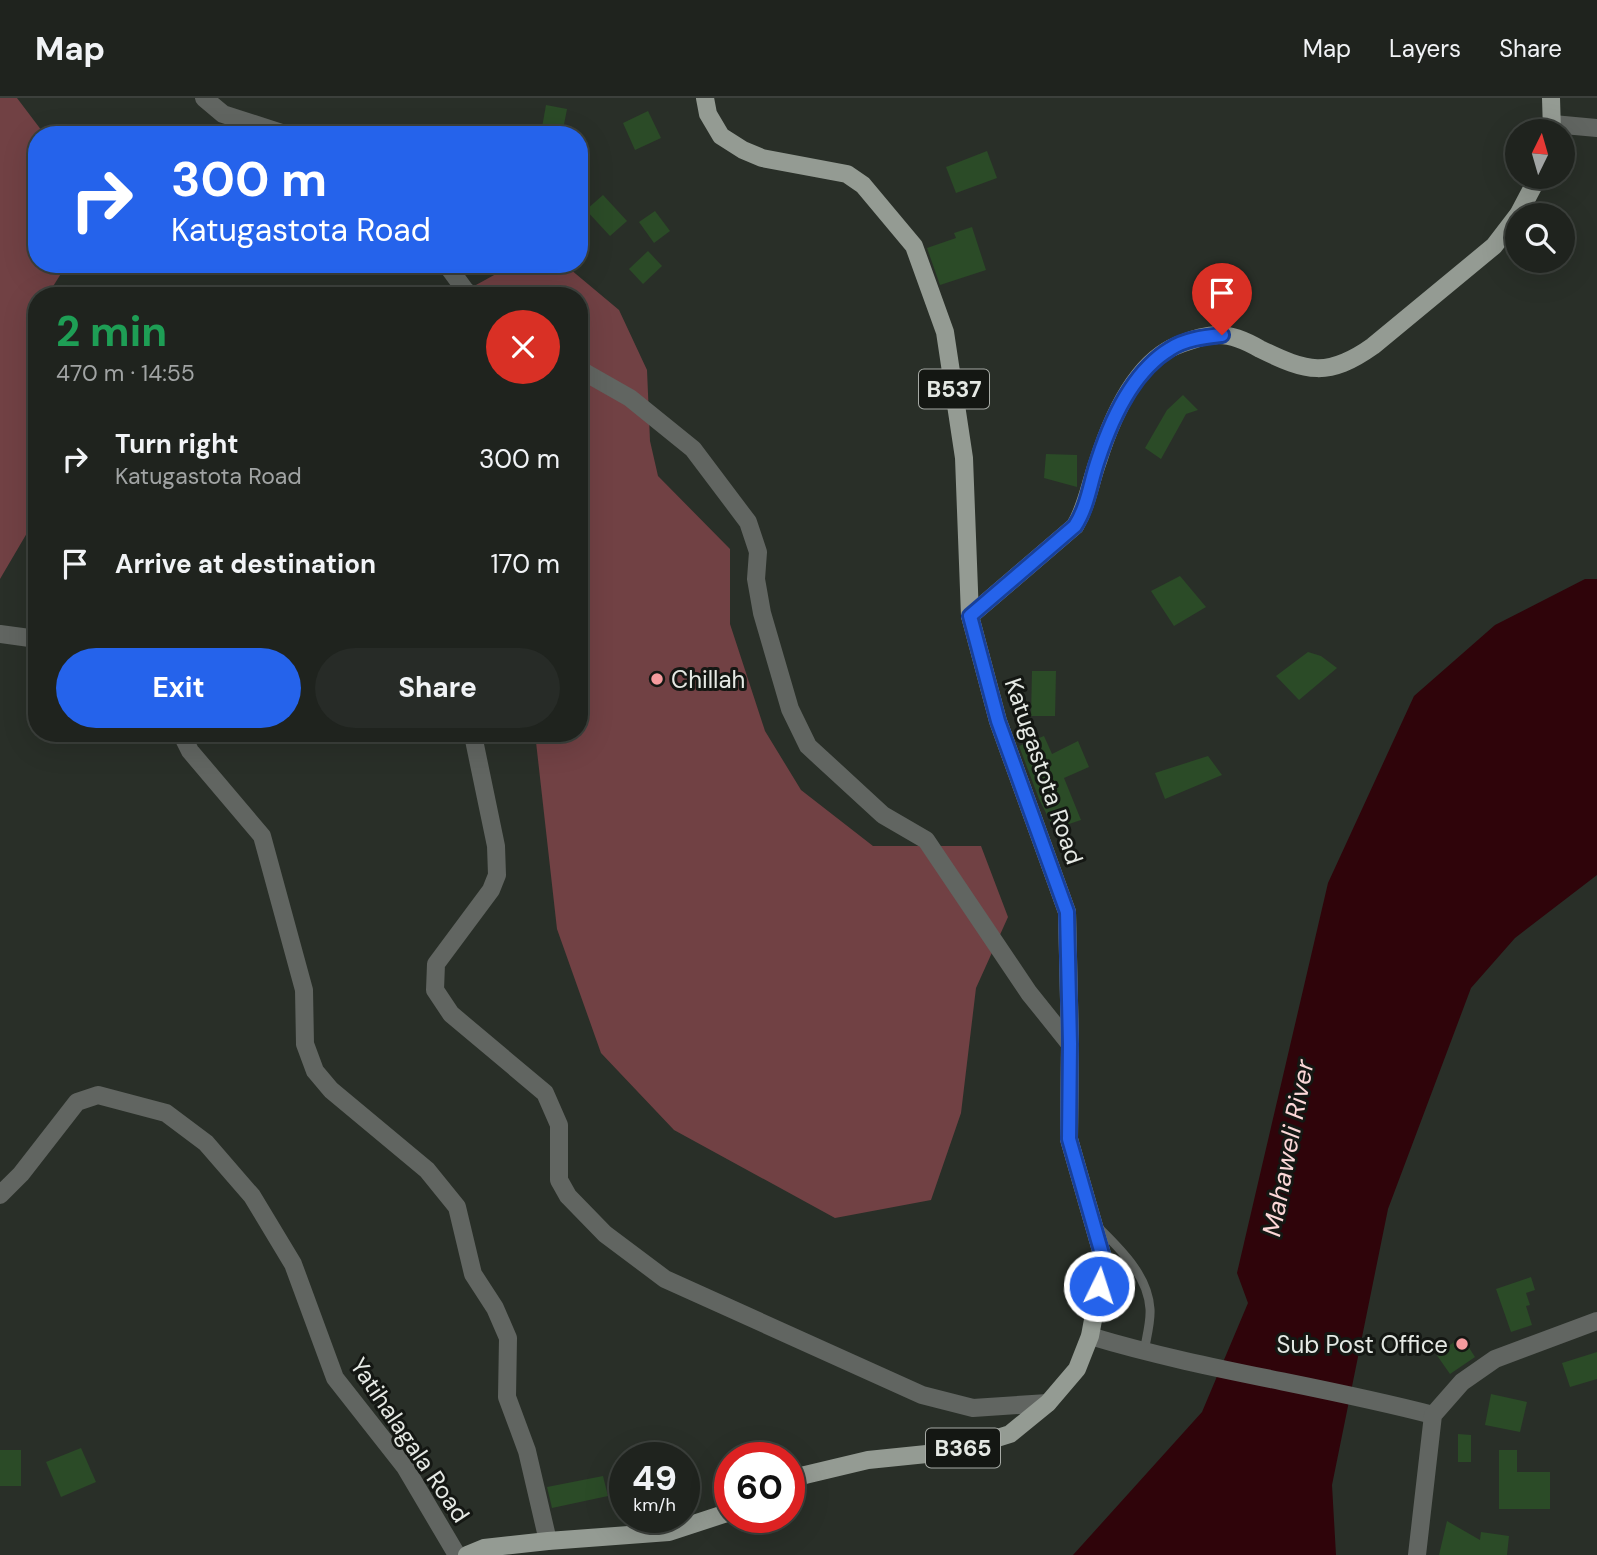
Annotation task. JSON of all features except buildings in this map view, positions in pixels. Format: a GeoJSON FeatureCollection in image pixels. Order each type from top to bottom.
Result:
{"type":"FeatureCollection","features":[{"type":"Feature","properties":{"kind":"main road","name":"B537"},"geometry":{"type":"LineString","coordinates":[[705,98],[708,114],[721,136],[762,158],[846,174],[863,185],[914,246],[947,344],[964,458],[970,616]]}},
{"type":"Feature","properties":{"kind":"main road"},"geometry":{"type":"LineString","coordinates":[[1551,98],[1552,119]]}},
{"type":"Feature","properties":{"kind":"main road"},"geometry":{"type":"LineString","coordinates":[[970,616],[1075,526],[1084,512],[1098,459],[1115,416],[1131,388],[1149,366],[1170,348],[1198,337],[1222,335],[1246,342],[1297,367],[1319,369],[1345,363],[1373,346],[1494,246],[1505,232]]}},
{"type":"Feature","properties":{"kind":"main road","name":"Katugastota Road"},"geometry":{"type":"LineString","coordinates":[[805,1475],[868,1460],[956,1451],[1010,1434],[1048,1402],[1077,1369],[1090,1336],[1104,1261],[1069,1139],[1067,912],[998,721],[970,616]]}},
{"type":"Feature","properties":{"kind":"main road"},"geometry":{"type":"LineString","coordinates":[[467,1555],[484,1548],[669,1532],[714,1517]]}},
{"type":"Feature","properties":{"kind":"street"},"geometry":{"type":"LineString","coordinates":[[204,98],[223,114],[260,126]]}},
{"type":"Feature","properties":{"kind":"street"},"geometry":{"type":"LineString","coordinates":[[1575,128],[1597,128]]}},
{"type":"Feature","properties":{"kind":"street"},"geometry":{"type":"LineString","coordinates":[[588,374],[630,398],[693,450],[748,522],[758,552],[756,579],[762,613],[790,709],[807,746],[883,815],[926,839],[1029,993],[1070,1044]]}},
{"type":"Feature","properties":{"kind":"street"},"geometry":{"type":"LineString","coordinates":[[0,634],[28,638]]}},
{"type":"Feature","properties":{"kind":"street"},"geometry":{"type":"LineString","coordinates":[[186,742],[190,751],[262,836],[304,990],[305,1044],[315,1071],[331,1090],[427,1170],[457,1207],[472,1274],[495,1308],[508,1338],[507,1397],[527,1451],[548,1541]]}},
{"type":"Feature","properties":{"kind":"street"},"geometry":{"type":"LineString","coordinates":[[474,742],[496,846],[497,875],[491,890],[436,964],[435,990],[451,1014],[545,1093],[559,1125],[559,1180],[568,1196],[606,1234],[666,1279],[922,1395],[973,1408],[1048,1402]]}},
{"type":"Feature","properties":{"kind":"street","name":"Yatihalagala Road"},"geometry":{"type":"LineString","coordinates":[[0,1195],[21,1174],[77,1102],[98,1095],[166,1113],[206,1143],[252,1196],[293,1264],[335,1378],[405,1467],[457,1555]]}},
{"type":"Feature","properties":{"kind":"street"},"geometry":{"type":"LineString","coordinates":[[1417,1555],[1433,1415],[1462,1382],[1495,1359],[1597,1321]]}},
{"type":"Feature","properties":{"kind":"street"},"geometry":{"type":"LineString","coordinates":[[1090,1336],[1152,1354],[1380,1401],[1433,1415]]}},
{"type":"Feature","properties":{"kind":"lane"},"geometry":{"type":"LineString","coordinates":[[1094,1223],[1122,1251],[1142,1280],[1150,1309],[1152,1354]]}},
{"type":"Feature","properties":{"kind":"shaded area"},"geometry":{"type":"Polygon","coordinates":[[[0,98],[17,98],[38,126],[28,126],[28,273],[61,273],[53,287],[28,287],[28,531],[0,579],[0,98]]]}},
{"type":"Feature","properties":{"kind":"shaded area"},"geometry":{"type":"Polygon","coordinates":[[[498,273],[575,273],[619,310],[647,370],[650,441],[658,476],[730,549],[730,624],[765,731],[801,790],[873,846],[981,846],[1008,917],[976,988],[961,1113],[931,1200],[835,1218],[674,1130],[601,1053],[557,929],[536,742],[588,742],[588,287],[472,287],[498,273]]]}},
{"type":"Feature","properties":{"kind":"water","name":"Mahaweli River"},"geometry":{"type":"Polygon","coordinates":[[[1585,579],[1597,579],[1597,875],[1515,938],[1471,988],[1388,1209],[1332,1485],[1336,1555],[1073,1555],[1202,1412],[1248,1303],[1237,1273],[1328,883],[1414,696],[1495,625],[1585,579]]]}},
{"type":"Feature","properties":{"kind":"place","name":"Chillah"},"geometry":{"type":"Point","coordinates":[657,679]}},
{"type":"Feature","properties":{"kind":"place","name":"Sub Post Office"},"geometry":{"type":"Point","coordinates":[1462,1344]}},
{"type":"Feature","properties":{"kind":"route"},"geometry":{"type":"LineString","coordinates":[[1099,1286],[1104,1261],[1069,1139],[1067,912],[998,721],[970,616],[1075,526],[1084,512],[1098,459],[1115,416],[1131,388],[1149,366],[1170,348],[1198,337],[1222,335]]}}]}
